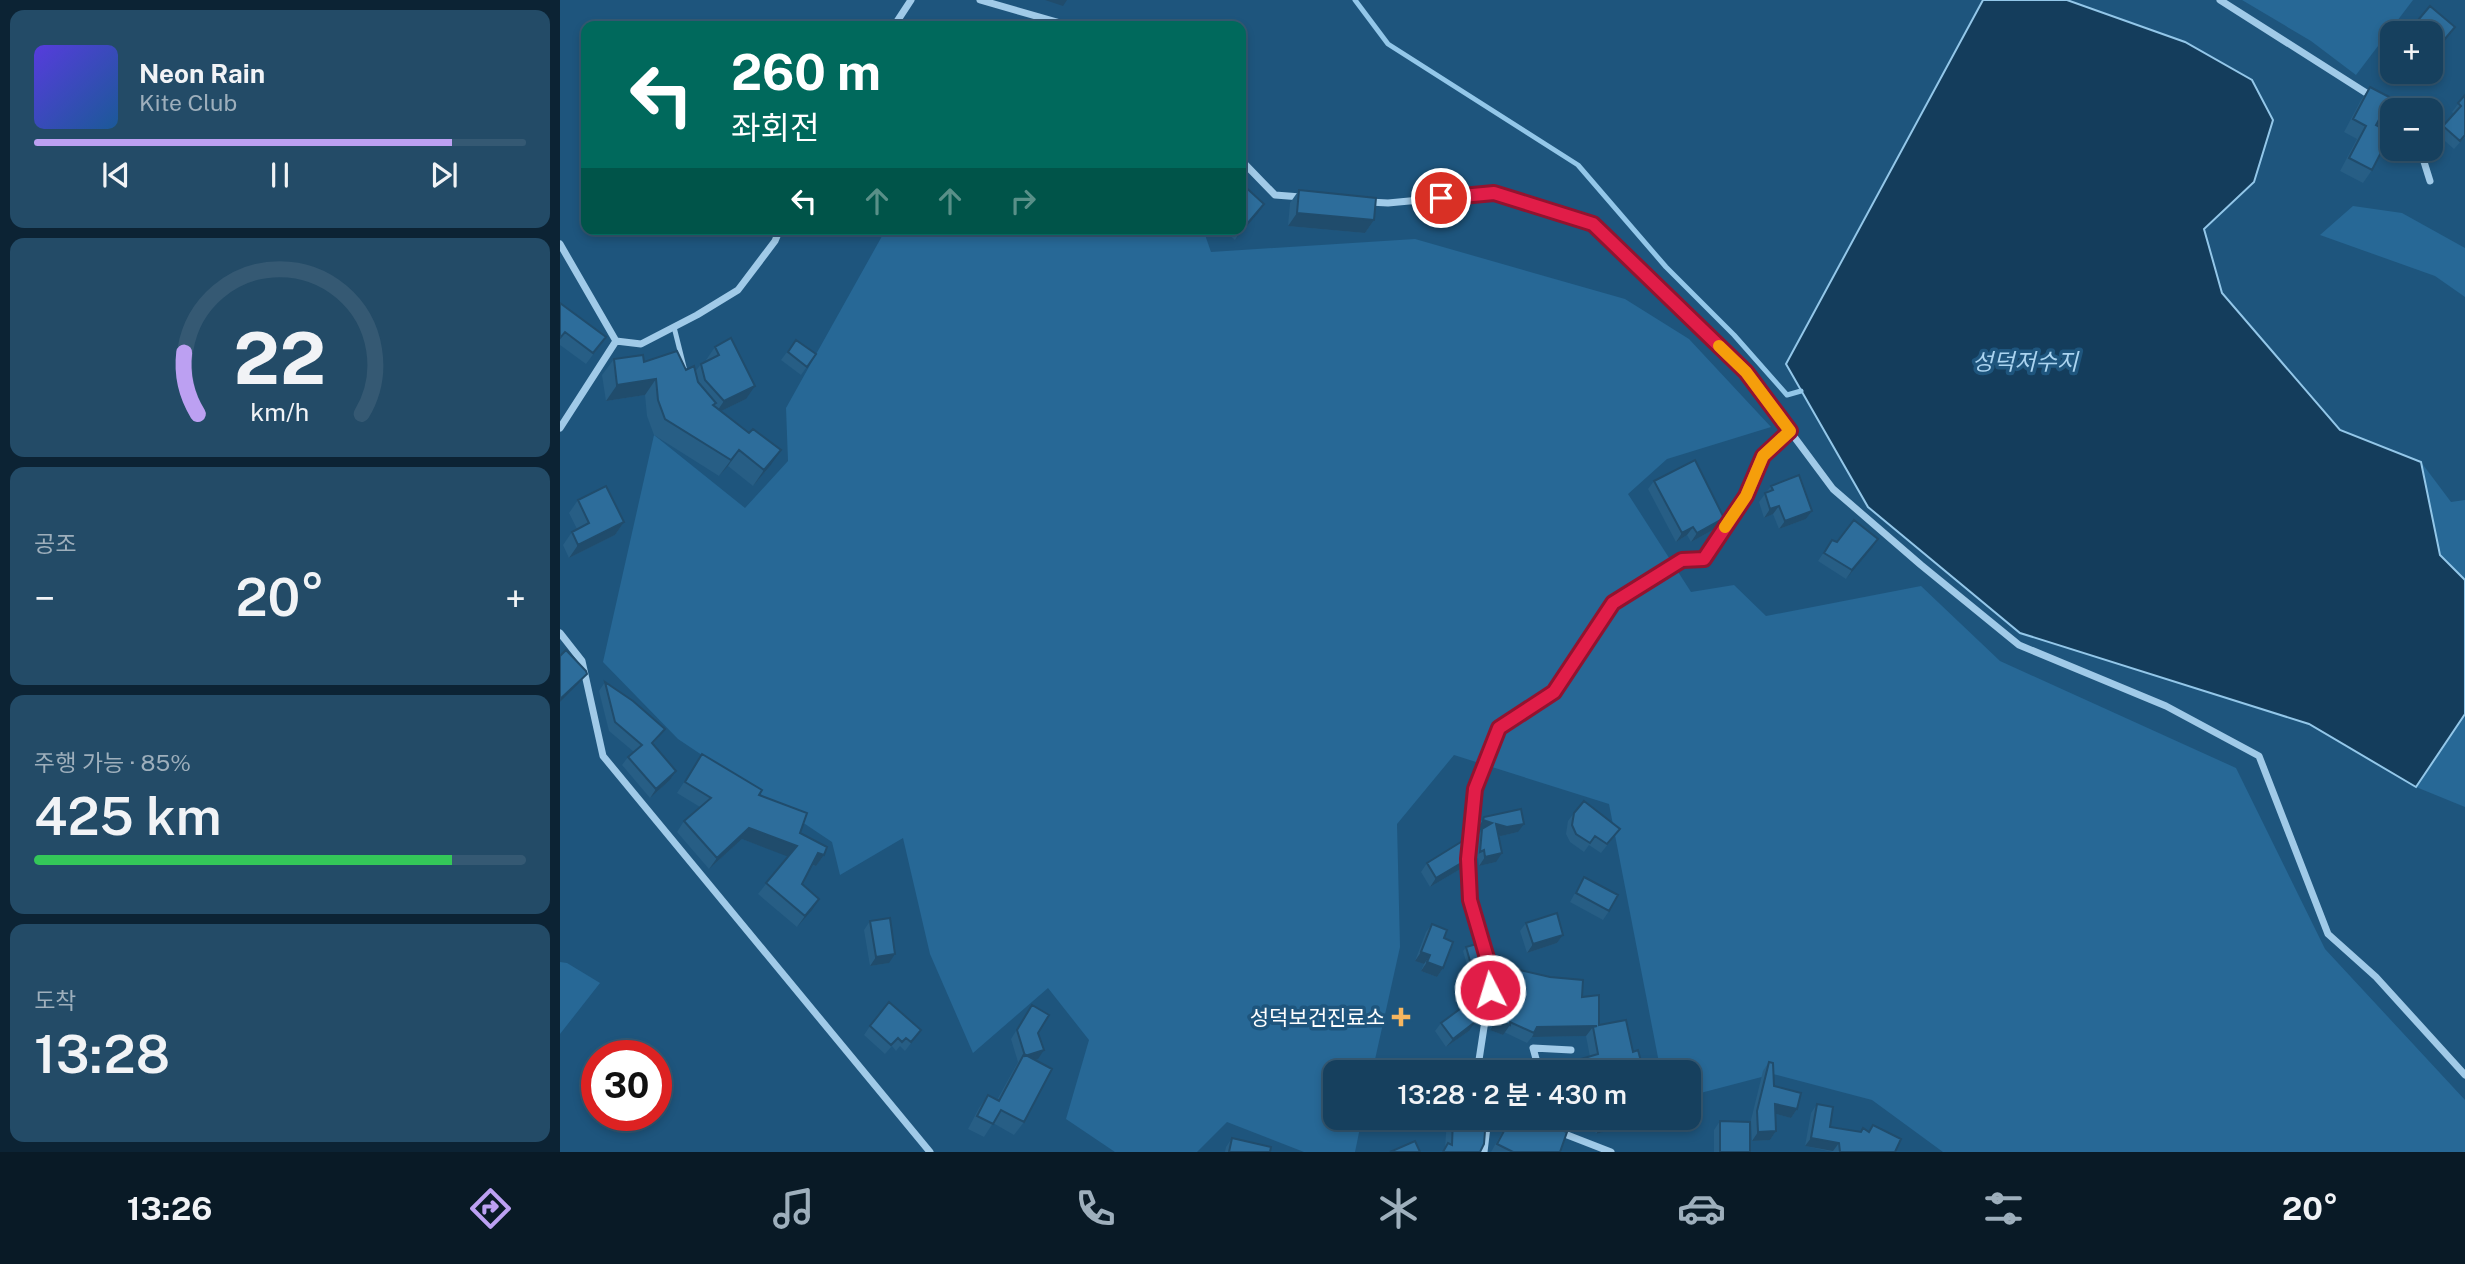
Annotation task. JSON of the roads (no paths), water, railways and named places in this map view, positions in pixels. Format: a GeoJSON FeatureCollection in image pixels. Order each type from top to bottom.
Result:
{"type":"FeatureCollection","features":[{"type":"Feature","properties":{"kind":"street"},"geometry":{"type":"LineString","coordinates":[[897,21],[911,0]]}},
{"type":"Feature","properties":{"kind":"street"},"geometry":{"type":"LineString","coordinates":[[980,0],[1054,21]]}},
{"type":"Feature","properties":{"kind":"street"},"geometry":{"type":"LineString","coordinates":[[2220,0],[2380,102]]}},
{"type":"Feature","properties":{"kind":"street"},"geometry":{"type":"LineString","coordinates":[[2424,161],[2430,181]]}},
{"type":"Feature","properties":{"kind":"street"},"geometry":{"type":"LineString","coordinates":[[1246,165],[1275,195],[1312,198]]}},
{"type":"Feature","properties":{"kind":"street"},"geometry":{"type":"LineString","coordinates":[[1363,201],[1388,203],[1494,193],[1593,224],[1746,372],[1833,489],[1920,565],[2019,645],[2166,706],[2259,756],[2329,933],[2376,977],[2465,1075]]}},
{"type":"Feature","properties":{"kind":"street"},"geometry":{"type":"LineString","coordinates":[[616,341],[640,344],[738,290],[778,235]]}},
{"type":"Feature","properties":{"kind":"street"},"geometry":{"type":"LineString","coordinates":[[560,244],[616,341]]}},
{"type":"Feature","properties":{"kind":"street"},"geometry":{"type":"LineString","coordinates":[[560,262],[569,259]]}},
{"type":"Feature","properties":{"kind":"street"},"geometry":{"type":"LineString","coordinates":[[560,428],[616,341]]}},
{"type":"Feature","properties":{"kind":"street"},"geometry":{"type":"LineString","coordinates":[[1479,1060],[1492,975],[1470,900],[1468,859],[1475,789],[1499,728],[1554,692],[1613,603],[1682,560],[1704,559],[1746,496],[1763,456],[1790,431]]}},
{"type":"Feature","properties":{"kind":"street"},"geometry":{"type":"LineString","coordinates":[[560,633],[582,661],[603,756],[930,1152]]}},
{"type":"Feature","properties":{"kind":"street"},"geometry":{"type":"LineString","coordinates":[[1536,1060],[1533,1048],[1571,1050]]}},
{"type":"Feature","properties":{"kind":"street"},"geometry":{"type":"LineString","coordinates":[[1484,1152],[1487,1130]]}},
{"type":"Feature","properties":{"kind":"street"},"geometry":{"type":"LineString","coordinates":[[1554,1130],[1611,1152]]}},
{"type":"Feature","properties":{"kind":"lane"},"geometry":{"type":"LineString","coordinates":[[674,327],[687,377]]}},
{"type":"Feature","properties":{"kind":"water","name":"성덕저수지"},"geometry":{"type":"Polygon","coordinates":[[[1983,0],[2067,0],[2185,42],[2252,80],[2273,120],[2254,182],[2204,229],[2222,293],[2340,430],[2421,462],[2440,555],[2465,580],[2465,714],[2416,787],[2309,724],[2020,633],[1868,507],[1786,364],[1983,0]]]}},
{"type":"Feature","properties":{"kind":"waterway"},"geometry":{"type":"LineString","coordinates":[[1355,0],[1388,44],[1578,165],[1666,267],[1734,335],[1787,395],[1801,391]]}},
{"type":"Feature","properties":{"kind":"place","name":"성덕보건진료소"},"geometry":{"type":"Point","coordinates":[1401,1017]}}]}
